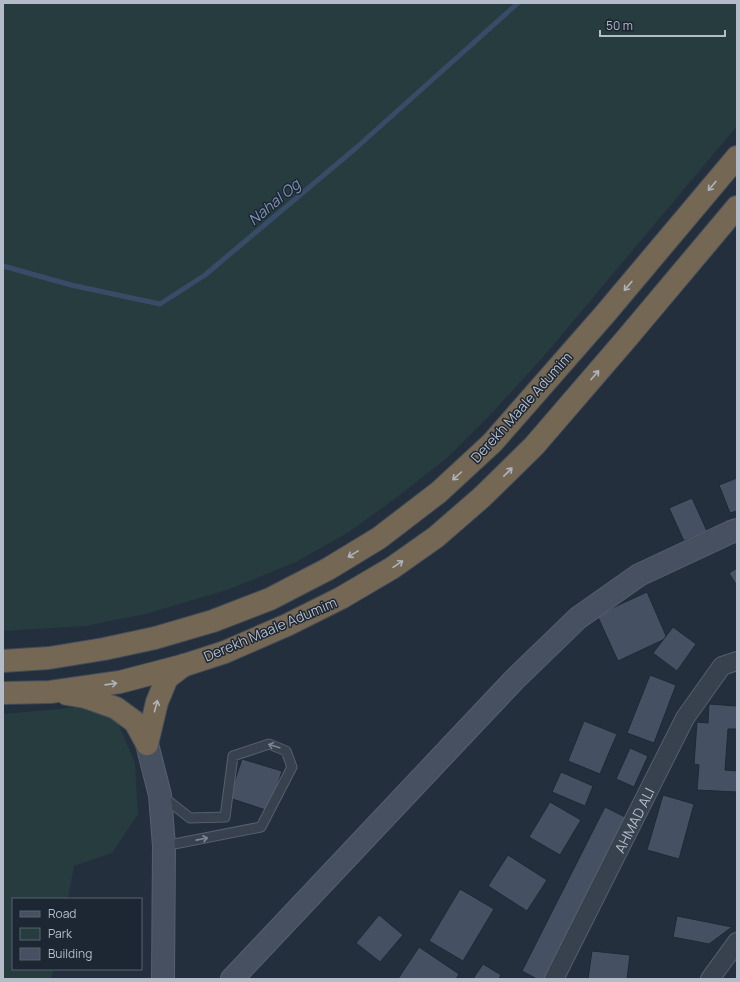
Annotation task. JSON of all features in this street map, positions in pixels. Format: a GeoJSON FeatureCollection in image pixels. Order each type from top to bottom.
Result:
{"type":"FeatureCollection","features":[{"type":"Feature","properties":{"kind":"highway","name":"Derekh Maale Adumim"},"geometry":{"type":"LineString","coordinates":[[3,661],[49,658],[104,649],[155,638],[213,621],[270,599],[328,569],[379,538],[439,492],[492,443],[737,157]]}},
{"type":"Feature","properties":{"kind":"highway","name":"Derekh Maale Adumim"},"geometry":{"type":"LineString","coordinates":[[3,693],[50,692],[120,682],[185,665],[232,648],[287,625],[341,598],[392,568],[436,537],[482,497],[534,446],[737,207]]}},
{"type":"Feature","properties":{"kind":"highway"},"geometry":{"type":"LineString","coordinates":[[147,744],[157,702],[167,678],[185,665]]}},
{"type":"Feature","properties":{"kind":"highway"},"geometry":{"type":"LineString","coordinates":[[50,692],[85,697],[116,708],[135,722],[147,744]]}},
{"type":"Feature","properties":{"kind":"street"},"geometry":{"type":"LineString","coordinates":[[232,979],[514,680],[578,618],[640,575],[737,530]]}},
{"type":"Feature","properties":{"kind":"street","name":"AHMAD ALI"},"geometry":{"type":"LineString","coordinates":[[554,979],[685,718],[730,664]]}},
{"type":"Feature","properties":{"kind":"street"},"geometry":{"type":"LineString","coordinates":[[147,744],[160,795],[164,846],[163,979]]}},
{"type":"Feature","properties":{"kind":"street"},"geometry":{"type":"LineString","coordinates":[[710,979],[737,942]]}},
{"type":"Feature","properties":{"kind":"lane"},"geometry":{"type":"LineString","coordinates":[[160,795],[190,818],[225,817],[233,756],[269,744],[286,751],[292,767],[260,827],[164,846]]}},
{"type":"Feature","properties":{"kind":"green space"},"geometry":{"type":"Polygon","coordinates":[[[3,3],[737,3],[737,126],[544,356],[493,412],[447,458],[349,532],[296,562],[227,590],[145,614],[85,626],[3,631],[3,3]]]}},
{"type":"Feature","properties":{"kind":"green space"},"geometry":{"type":"Polygon","coordinates":[[[92,706],[117,721],[135,763],[138,814],[112,853],[74,866],[68,898],[12,898],[12,970],[54,970],[51,979],[3,979],[3,714],[92,706]]]}},
{"type":"Feature","properties":{"kind":"building"},"geometry":{"type":"Polygon","coordinates":[[[737,478],[737,511],[730,513],[719,485],[737,478]]]}},
{"type":"Feature","properties":{"kind":"building"},"geometry":{"type":"Polygon","coordinates":[[[692,498],[707,531],[684,541],[669,508],[692,498]]]}},
{"type":"Feature","properties":{"kind":"building"},"geometry":{"type":"Polygon","coordinates":[[[737,568],[737,586],[729,573],[737,568]]]}},
{"type":"Feature","properties":{"kind":"building"},"geometry":{"type":"Polygon","coordinates":[[[647,592],[667,638],[618,661],[597,615],[647,592]]]}},
{"type":"Feature","properties":{"kind":"building"},"geometry":{"type":"Polygon","coordinates":[[[673,627],[696,644],[677,671],[653,653],[673,627]]]}},
{"type":"Feature","properties":{"kind":"building"},"geometry":{"type":"Polygon","coordinates":[[[650,675],[676,685],[654,743],[627,733],[650,675]]]}},
{"type":"Feature","properties":{"kind":"building"},"geometry":{"type":"Polygon","coordinates":[[[709,704],[737,706],[737,729],[728,729],[725,770],[737,771],[737,792],[697,790],[699,765],[694,764],[697,722],[708,723],[709,704]]]}},
{"type":"Feature","properties":{"kind":"building"},"geometry":{"type":"Polygon","coordinates":[[[584,721],[617,734],[600,774],[568,761],[584,721]]]}},
{"type":"Feature","properties":{"kind":"building"},"geometry":{"type":"Polygon","coordinates":[[[630,748],[648,756],[634,787],[616,779],[630,748]]]}},
{"type":"Feature","properties":{"kind":"building"},"geometry":{"type":"Polygon","coordinates":[[[242,759],[282,771],[269,811],[229,798],[242,759]]]}},
{"type":"Feature","properties":{"kind":"building"},"geometry":{"type":"Polygon","coordinates":[[[561,772],[593,786],[585,806],[552,792],[561,772]]]}},
{"type":"Feature","properties":{"kind":"building"},"geometry":{"type":"Polygon","coordinates":[[[663,795],[694,804],[679,859],[647,850],[663,795]]]}},
{"type":"Feature","properties":{"kind":"building"},"geometry":{"type":"Polygon","coordinates":[[[550,802],[581,820],[560,855],[529,837],[550,802]]]}},
{"type":"Feature","properties":{"kind":"building"},"geometry":{"type":"Polygon","coordinates":[[[605,807],[627,818],[546,979],[537,979],[522,971],[605,807]]]}},
{"type":"Feature","properties":{"kind":"building"},"geometry":{"type":"Polygon","coordinates":[[[508,855],[547,880],[527,911],[488,886],[508,855]]]}},
{"type":"Feature","properties":{"kind":"building"},"geometry":{"type":"Polygon","coordinates":[[[460,889],[494,909],[463,961],[429,941],[460,889]]]}},
{"type":"Feature","properties":{"kind":"building"},"geometry":{"type":"Polygon","coordinates":[[[379,915],[403,935],[380,962],[356,943],[379,915]]]}},
{"type":"Feature","properties":{"kind":"building"},"geometry":{"type":"Polygon","coordinates":[[[677,916],[732,927],[709,944],[673,937],[677,916]]]}},
{"type":"Feature","properties":{"kind":"building"},"geometry":{"type":"Polygon","coordinates":[[[419,947],[459,974],[456,979],[398,979],[419,947]]]}},
{"type":"Feature","properties":{"kind":"building"},"geometry":{"type":"Polygon","coordinates":[[[592,951],[630,955],[627,979],[588,979],[592,951]]]}},
{"type":"Feature","properties":{"kind":"building"},"geometry":{"type":"Polygon","coordinates":[[[483,964],[501,975],[499,979],[473,979],[483,964]]]}},
{"type":"Feature","properties":{"kind":"waterway","name":"Nahal Og"},"geometry":{"type":"LineString","coordinates":[[3,266],[71,285],[160,304],[205,275],[356,148],[518,3]]}}]}
